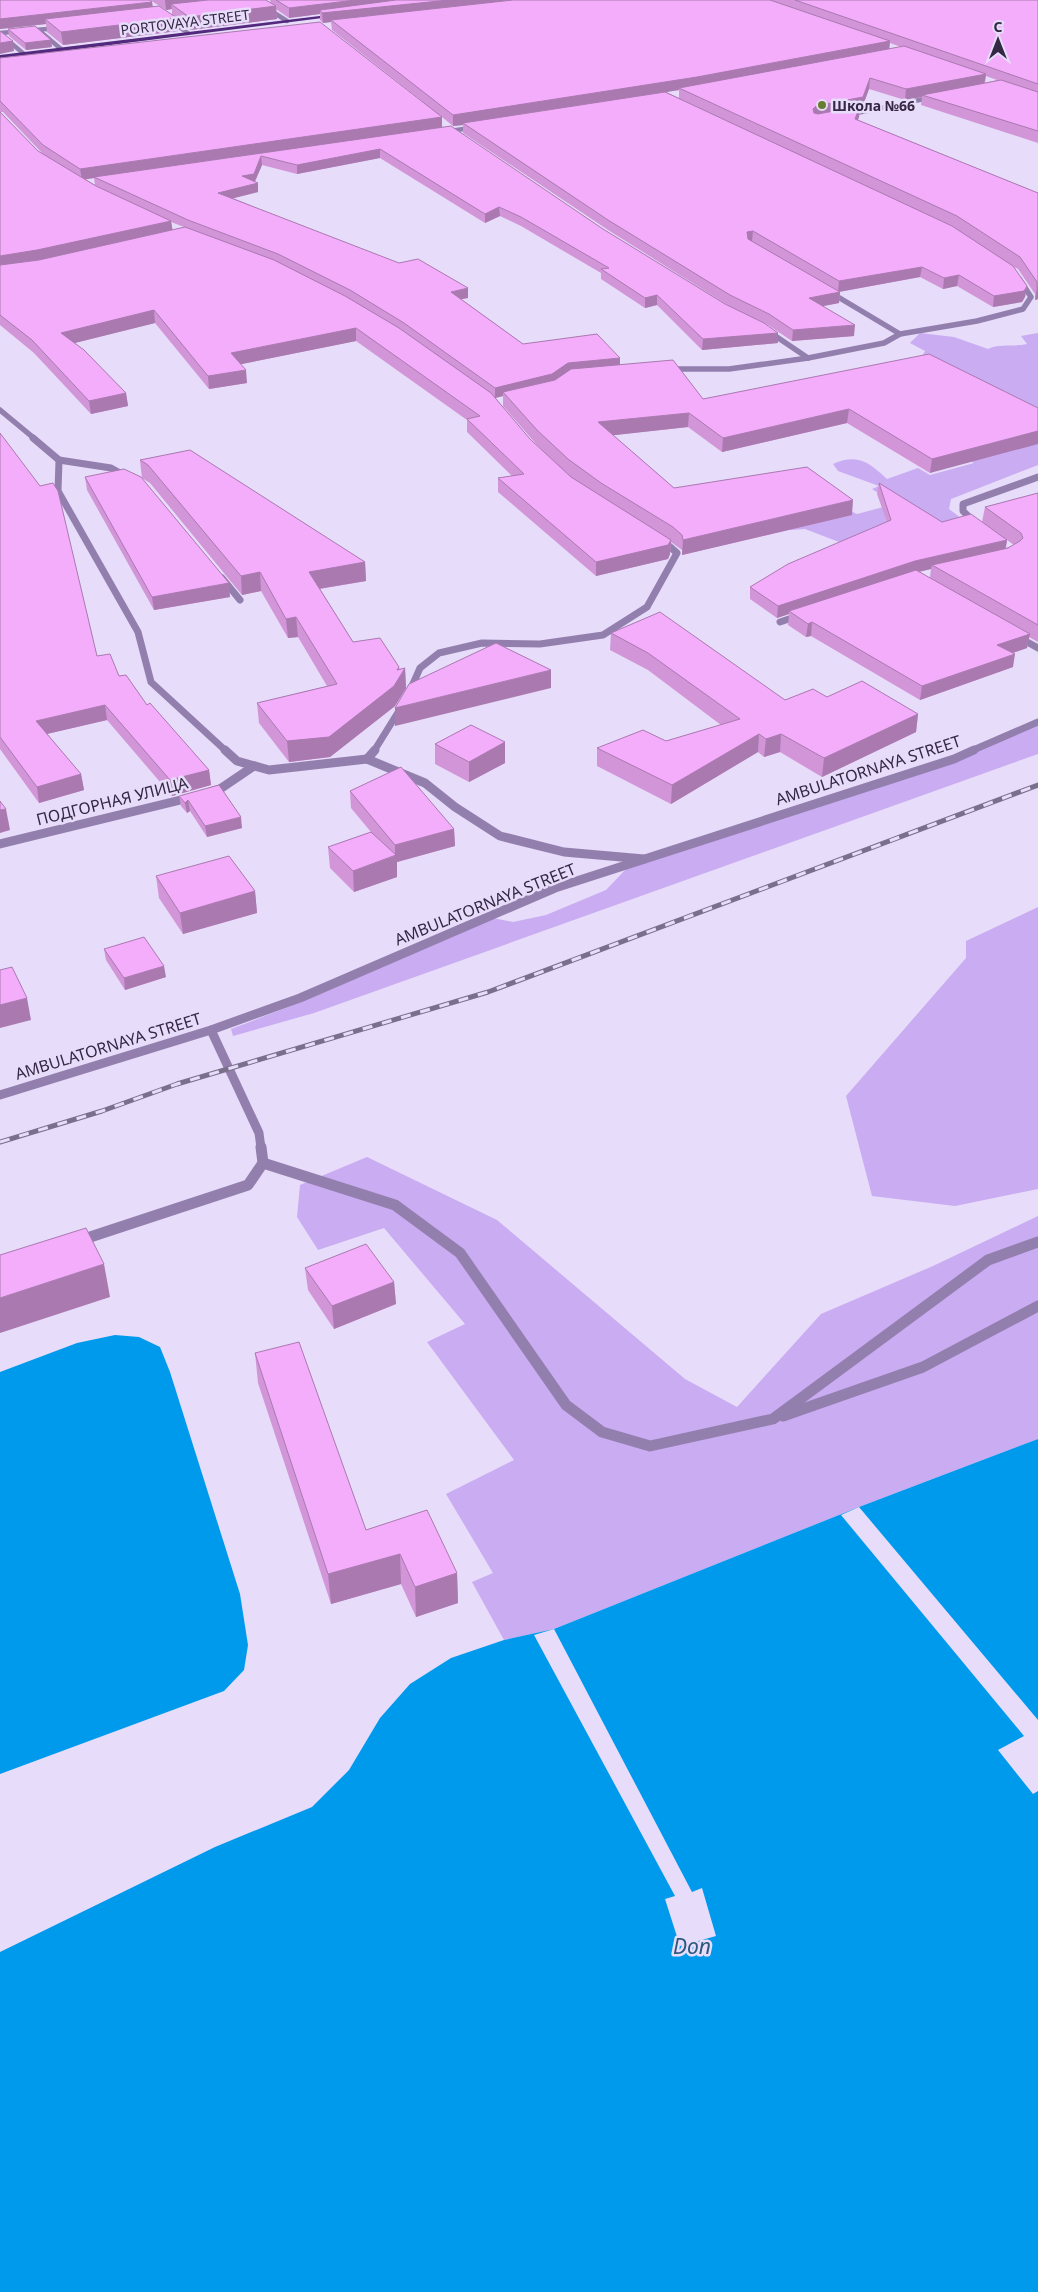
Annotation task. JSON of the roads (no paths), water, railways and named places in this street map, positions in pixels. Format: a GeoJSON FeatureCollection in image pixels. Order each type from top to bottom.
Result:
{"type":"FeatureCollection","features":[{"type":"Feature","properties":{"kind":"main road","name":"PORTOVAYA STREET"},"geometry":{"type":"LineString","coordinates":[[0,57],[188,33],[315,20],[341,15]]}},
{"type":"Feature","properties":{"kind":"street"},"geometry":{"type":"LineString","coordinates":[[270,2],[260,4],[287,22]]}},
{"type":"Feature","properties":{"kind":"street"},"geometry":{"type":"LineString","coordinates":[[174,14],[162,16],[188,33]]}},
{"type":"Feature","properties":{"kind":"street"},"geometry":{"type":"LineString","coordinates":[[0,34],[68,27]]}},
{"type":"Feature","properties":{"kind":"street"},"geometry":{"type":"LineString","coordinates":[[39,30],[61,49]]}},
{"type":"Feature","properties":{"kind":"street"},"geometry":{"type":"LineString","coordinates":[[0,34],[24,54]]}},
{"type":"Feature","properties":{"kind":"street"},"geometry":{"type":"LineString","coordinates":[[845,115],[940,96]]}},
{"type":"Feature","properties":{"kind":"street"},"geometry":{"type":"LineString","coordinates":[[445,125],[461,136]]}},
{"type":"Feature","properties":{"kind":"street"},"geometry":{"type":"LineString","coordinates":[[434,134],[482,126]]}},
{"type":"Feature","properties":{"kind":"street"},"geometry":{"type":"LineString","coordinates":[[656,370],[729,369],[808,358],[884,343],[900,334],[977,321],[1023,309],[1031,297],[1014,272]]}},
{"type":"Feature","properties":{"kind":"street"},"geometry":{"type":"LineString","coordinates":[[825,289],[900,334]]}},
{"type":"Feature","properties":{"kind":"street"},"geometry":{"type":"LineString","coordinates":[[759,325],[808,358]]}},
{"type":"Feature","properties":{"kind":"street"},"geometry":{"type":"LineString","coordinates":[[0,410],[58,460],[111,468],[137,482]]}},
{"type":"Feature","properties":{"kind":"street"},"geometry":{"type":"LineString","coordinates":[[58,460],[58,491],[138,632],[151,682],[237,761],[269,770],[367,759],[425,783],[455,807],[500,836],[564,852],[650,859]]}},
{"type":"Feature","properties":{"kind":"street"},"geometry":{"type":"LineString","coordinates":[[986,531],[963,511],[963,504],[1038,477]]}},
{"type":"Feature","properties":{"kind":"street"},"geometry":{"type":"LineString","coordinates":[[367,759],[376,749],[408,695],[420,668],[439,653],[482,643],[540,644],[603,635],[647,607],[677,553],[654,536]]}},
{"type":"Feature","properties":{"kind":"street"},"geometry":{"type":"LineString","coordinates":[[215,570],[240,600]]}},
{"type":"Feature","properties":{"kind":"street"},"geometry":{"type":"LineString","coordinates":[[780,622],[807,613]]}},
{"type":"Feature","properties":{"kind":"street"},"geometry":{"type":"LineString","coordinates":[[1013,634],[1038,648]]}},
{"type":"Feature","properties":{"kind":"street","name":"AMBULATORNAYA STREET"},"geometry":{"type":"LineString","coordinates":[[0,1095],[211,1030],[300,998],[555,888],[650,859],[954,759],[1038,722]]}},
{"type":"Feature","properties":{"kind":"street","name":"ПОДГОРНАЯ УЛИЦА"},"geometry":{"type":"LineString","coordinates":[[0,844],[130,814],[220,789],[254,766]]}},
{"type":"Feature","properties":{"kind":"street"},"geometry":{"type":"LineString","coordinates":[[64,1245],[248,1185],[263,1163],[259,1133],[211,1030]]}},
{"type":"Feature","properties":{"kind":"street"},"geometry":{"type":"LineString","coordinates":[[263,1163],[396,1205],[460,1253],[566,1405],[602,1432],[650,1446],[773,1419],[923,1367],[1038,1306]]}},
{"type":"Feature","properties":{"kind":"street"},"geometry":{"type":"LineString","coordinates":[[773,1419],[988,1260],[1038,1242]]}},
{"type":"Feature","properties":{"kind":"water"},"geometry":{"type":"Polygon","coordinates":[[[115,1335],[139,1337],[160,1347],[170,1372],[240,1594],[248,1645],[244,1670],[224,1691],[0,1774],[0,1372],[77,1343],[115,1335]]]}},
{"type":"Feature","properties":{"kind":"water","name":"Don"},"geometry":{"type":"Polygon","coordinates":[[[1038,1439],[1038,2292],[0,2292],[0,1952],[215,1847],[312,1807],[349,1770],[380,1718],[410,1684],[451,1658],[504,1640],[554,1629],[859,1507],[1038,1439]]]}},
{"type":"Feature","properties":{"kind":"railway"},"geometry":{"type":"LineString","coordinates":[[0,1142],[102,1111],[177,1084],[488,992],[1038,785]]}},
{"type":"Feature","properties":{"kind":"place","name":"Школа №66"},"geometry":{"type":"Point","coordinates":[822,105]}}]}
